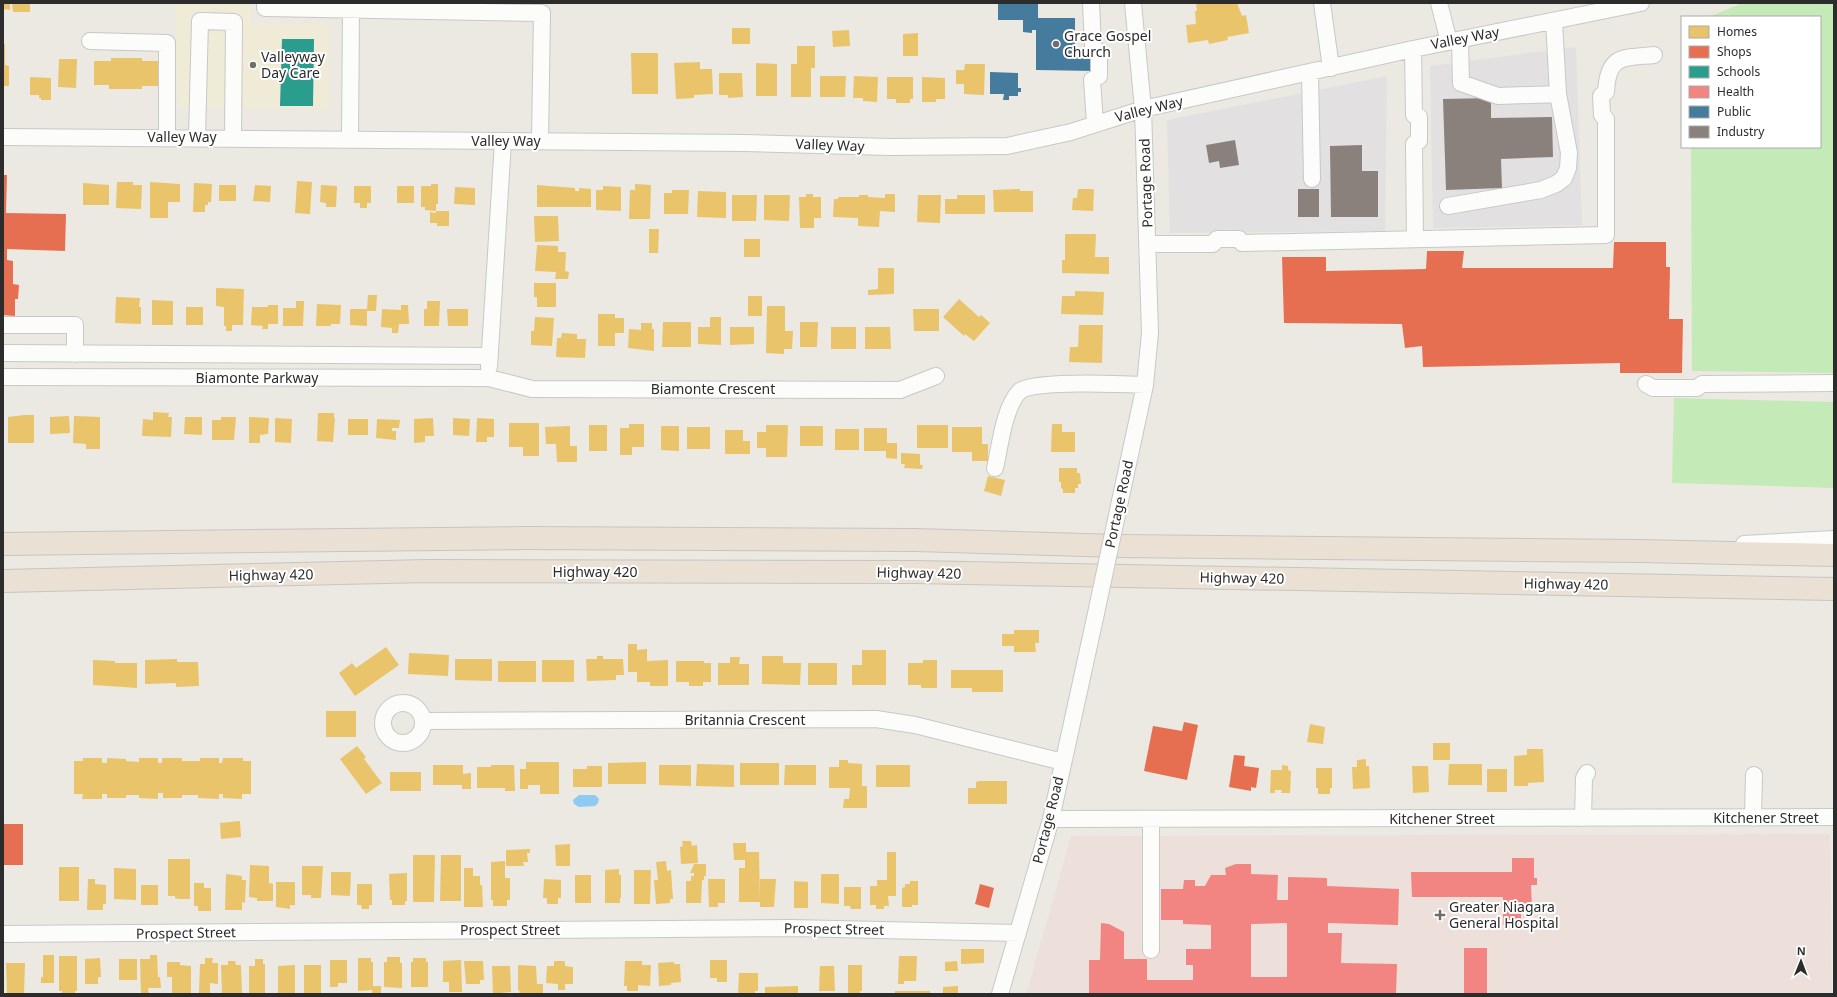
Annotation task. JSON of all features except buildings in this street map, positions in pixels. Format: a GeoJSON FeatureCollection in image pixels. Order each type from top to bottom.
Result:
{"type":"FeatureCollection","features":[{"type":"Feature","properties":{"kind":"highway"},"geometry":{"type":"LineString","coordinates":[[3,544],[525,538],[915,540],[1215,548],[1640,551],[1834,555]]}},
{"type":"Feature","properties":{"kind":"highway"},"geometry":{"type":"LineString","coordinates":[[3,539],[27,544]]}},
{"type":"Feature","properties":{"kind":"highway","name":"Highway 420"},"geometry":{"type":"LineString","coordinates":[[3,581],[428,572],[914,572],[1834,589]]}},
{"type":"Feature","properties":{"kind":"street"},"geometry":{"type":"LineString","coordinates":[[265,3],[264,8],[542,13],[540,141]]}},
{"type":"Feature","properties":{"kind":"street"},"geometry":{"type":"LineString","coordinates":[[1092,3],[1095,123]]}},
{"type":"Feature","properties":{"kind":"street","name":"Portage Road"},"geometry":{"type":"LineString","coordinates":[[1000,994],[1051,819],[1145,384],[1150,333],[1148,244],[1143,109],[1133,3]]}},
{"type":"Feature","properties":{"kind":"street"},"geometry":{"type":"LineString","coordinates":[[1322,3],[1331,68]]}},
{"type":"Feature","properties":{"kind":"street"},"geometry":{"type":"LineString","coordinates":[[1440,3],[1454,41],[1461,83],[1498,96],[1558,94]]}},
{"type":"Feature","properties":{"kind":"street","name":"Valley Way"},"geometry":{"type":"LineString","coordinates":[[3,137],[198,137],[503,141],[744,142],[889,147],[1007,146],[1071,132],[1095,123],[1143,109],[1413,49],[1641,3]]}},
{"type":"Feature","properties":{"kind":"street"},"geometry":{"type":"LineString","coordinates":[[350,139],[351,10]]}},
{"type":"Feature","properties":{"kind":"street"},"geometry":{"type":"LineString","coordinates":[[198,137],[200,21],[234,22],[233,138]]}},
{"type":"Feature","properties":{"kind":"street"},"geometry":{"type":"LineString","coordinates":[[1448,206],[1541,190],[1556,184],[1564,178],[1568,168],[1568,154],[1558,94],[1554,21]]}},
{"type":"Feature","properties":{"kind":"street"},"geometry":{"type":"LineString","coordinates":[[90,41],[167,43],[167,137]]}},
{"type":"Feature","properties":{"kind":"street"},"geometry":{"type":"LineString","coordinates":[[1413,49],[1414,115],[1419,117],[1419,140],[1414,144],[1415,239]]}},
{"type":"Feature","properties":{"kind":"street"},"geometry":{"type":"LineString","coordinates":[[1148,244],[1213,244],[1217,239],[1239,239],[1242,243],[1606,235],[1606,119],[1602,115],[1602,96],[1606,92],[1607,76],[1612,65],[1621,59],[1654,55]]}},
{"type":"Feature","properties":{"kind":"street"},"geometry":{"type":"LineString","coordinates":[[1310,72],[1312,179]]}},
{"type":"Feature","properties":{"kind":"street"},"geometry":{"type":"LineString","coordinates":[[488,378],[503,141]]}},
{"type":"Feature","properties":{"kind":"street"},"geometry":{"type":"LineString","coordinates":[[3,325],[75,325],[75,354]]}},
{"type":"Feature","properties":{"kind":"street","name":"Biamonte Parkway"},"geometry":{"type":"LineString","coordinates":[[3,353],[490,356]]}},
{"type":"Feature","properties":{"kind":"street","name":"Biamonte Crescent"},"geometry":{"type":"LineString","coordinates":[[488,378],[532,389],[900,390],[936,376]]}},
{"type":"Feature","properties":{"kind":"street","name":"Biamonte Parkway"},"geometry":{"type":"LineString","coordinates":[[3,377],[488,378]]}},
{"type":"Feature","properties":{"kind":"street"},"geometry":{"type":"LineString","coordinates":[[1643,385],[1653,388],[1697,388],[1702,384],[1834,383]]}},
{"type":"Feature","properties":{"kind":"street"},"geometry":{"type":"LineString","coordinates":[[995,468],[1010,405],[1021,390],[1040,384],[1145,384]]}},
{"type":"Feature","properties":{"kind":"street"},"geometry":{"type":"LineString","coordinates":[[1640,551],[1834,539]]}},
{"type":"Feature","properties":{"kind":"street","name":"Britannia Crescent"},"geometry":{"type":"LineString","coordinates":[[423,721],[876,720],[915,725],[1063,762]]}},
{"type":"Feature","properties":{"kind":"street"},"geometry":{"type":"LineString","coordinates":[[1589,818],[1584,778],[1591,773]]}},
{"type":"Feature","properties":{"kind":"street"},"geometry":{"type":"LineString","coordinates":[[1753,818],[1754,775]]}},
{"type":"Feature","properties":{"kind":"street","name":"Kitchener Street"},"geometry":{"type":"LineString","coordinates":[[1051,819],[1834,817]]}},
{"type":"Feature","properties":{"kind":"street"},"geometry":{"type":"LineString","coordinates":[[1150,950],[1151,819]]}},
{"type":"Feature","properties":{"kind":"street","name":"Prospect Street"},"geometry":{"type":"LineString","coordinates":[[3,934],[782,928],[1018,932]]}},
{"type":"Feature","properties":{"kind":"shaded area","name":"Valleyway Day Care"},"geometry":{"type":"Polygon","coordinates":[[[175,3],[251,3],[251,24],[329,23],[329,109],[178,107],[175,3]]]}},
{"type":"Feature","properties":{"kind":"shaded area"},"geometry":{"type":"Polygon","coordinates":[[[1576,47],[1582,225],[1433,228],[1430,66],[1576,47]]]}},
{"type":"Feature","properties":{"kind":"shaded area"},"geometry":{"type":"Polygon","coordinates":[[[1387,76],[1385,231],[1170,233],[1167,120],[1387,76]]]}},
{"type":"Feature","properties":{"kind":"shaded area","name":"Greater Niagara General Hospital"},"geometry":{"type":"Polygon","coordinates":[[[1830,834],[1832,994],[1026,994],[1071,836],[1830,834]]]}},
{"type":"Feature","properties":{"kind":"green space"},"geometry":{"type":"Polygon","coordinates":[[[1743,3],[1834,3],[1834,373],[1692,371],[1691,148],[1821,148],[1821,16],[1710,16],[1743,3]]]}},
{"type":"Feature","properties":{"kind":"green space"},"geometry":{"type":"Polygon","coordinates":[[[1674,398],[1834,402],[1834,488],[1672,483],[1674,398]]]}},
{"type":"Feature","properties":{"kind":"water"},"geometry":{"type":"Polygon","coordinates":[[[579,795],[595,795],[599,799],[598,803],[595,806],[579,807],[574,804],[573,800],[579,795]]]}},
{"type":"Feature","properties":{"kind":"place","name":"Grace Gospel Church"},"geometry":{"type":"Point","coordinates":[1056,44]}},
{"type":"Feature","properties":{"kind":"place","name":"Valleyway Day Care"},"geometry":{"type":"Point","coordinates":[253,65]}},
{"type":"Feature","properties":{"kind":"place","name":"Greater Niagara General Hospital"},"geometry":{"type":"Point","coordinates":[1440,915]}}]}
